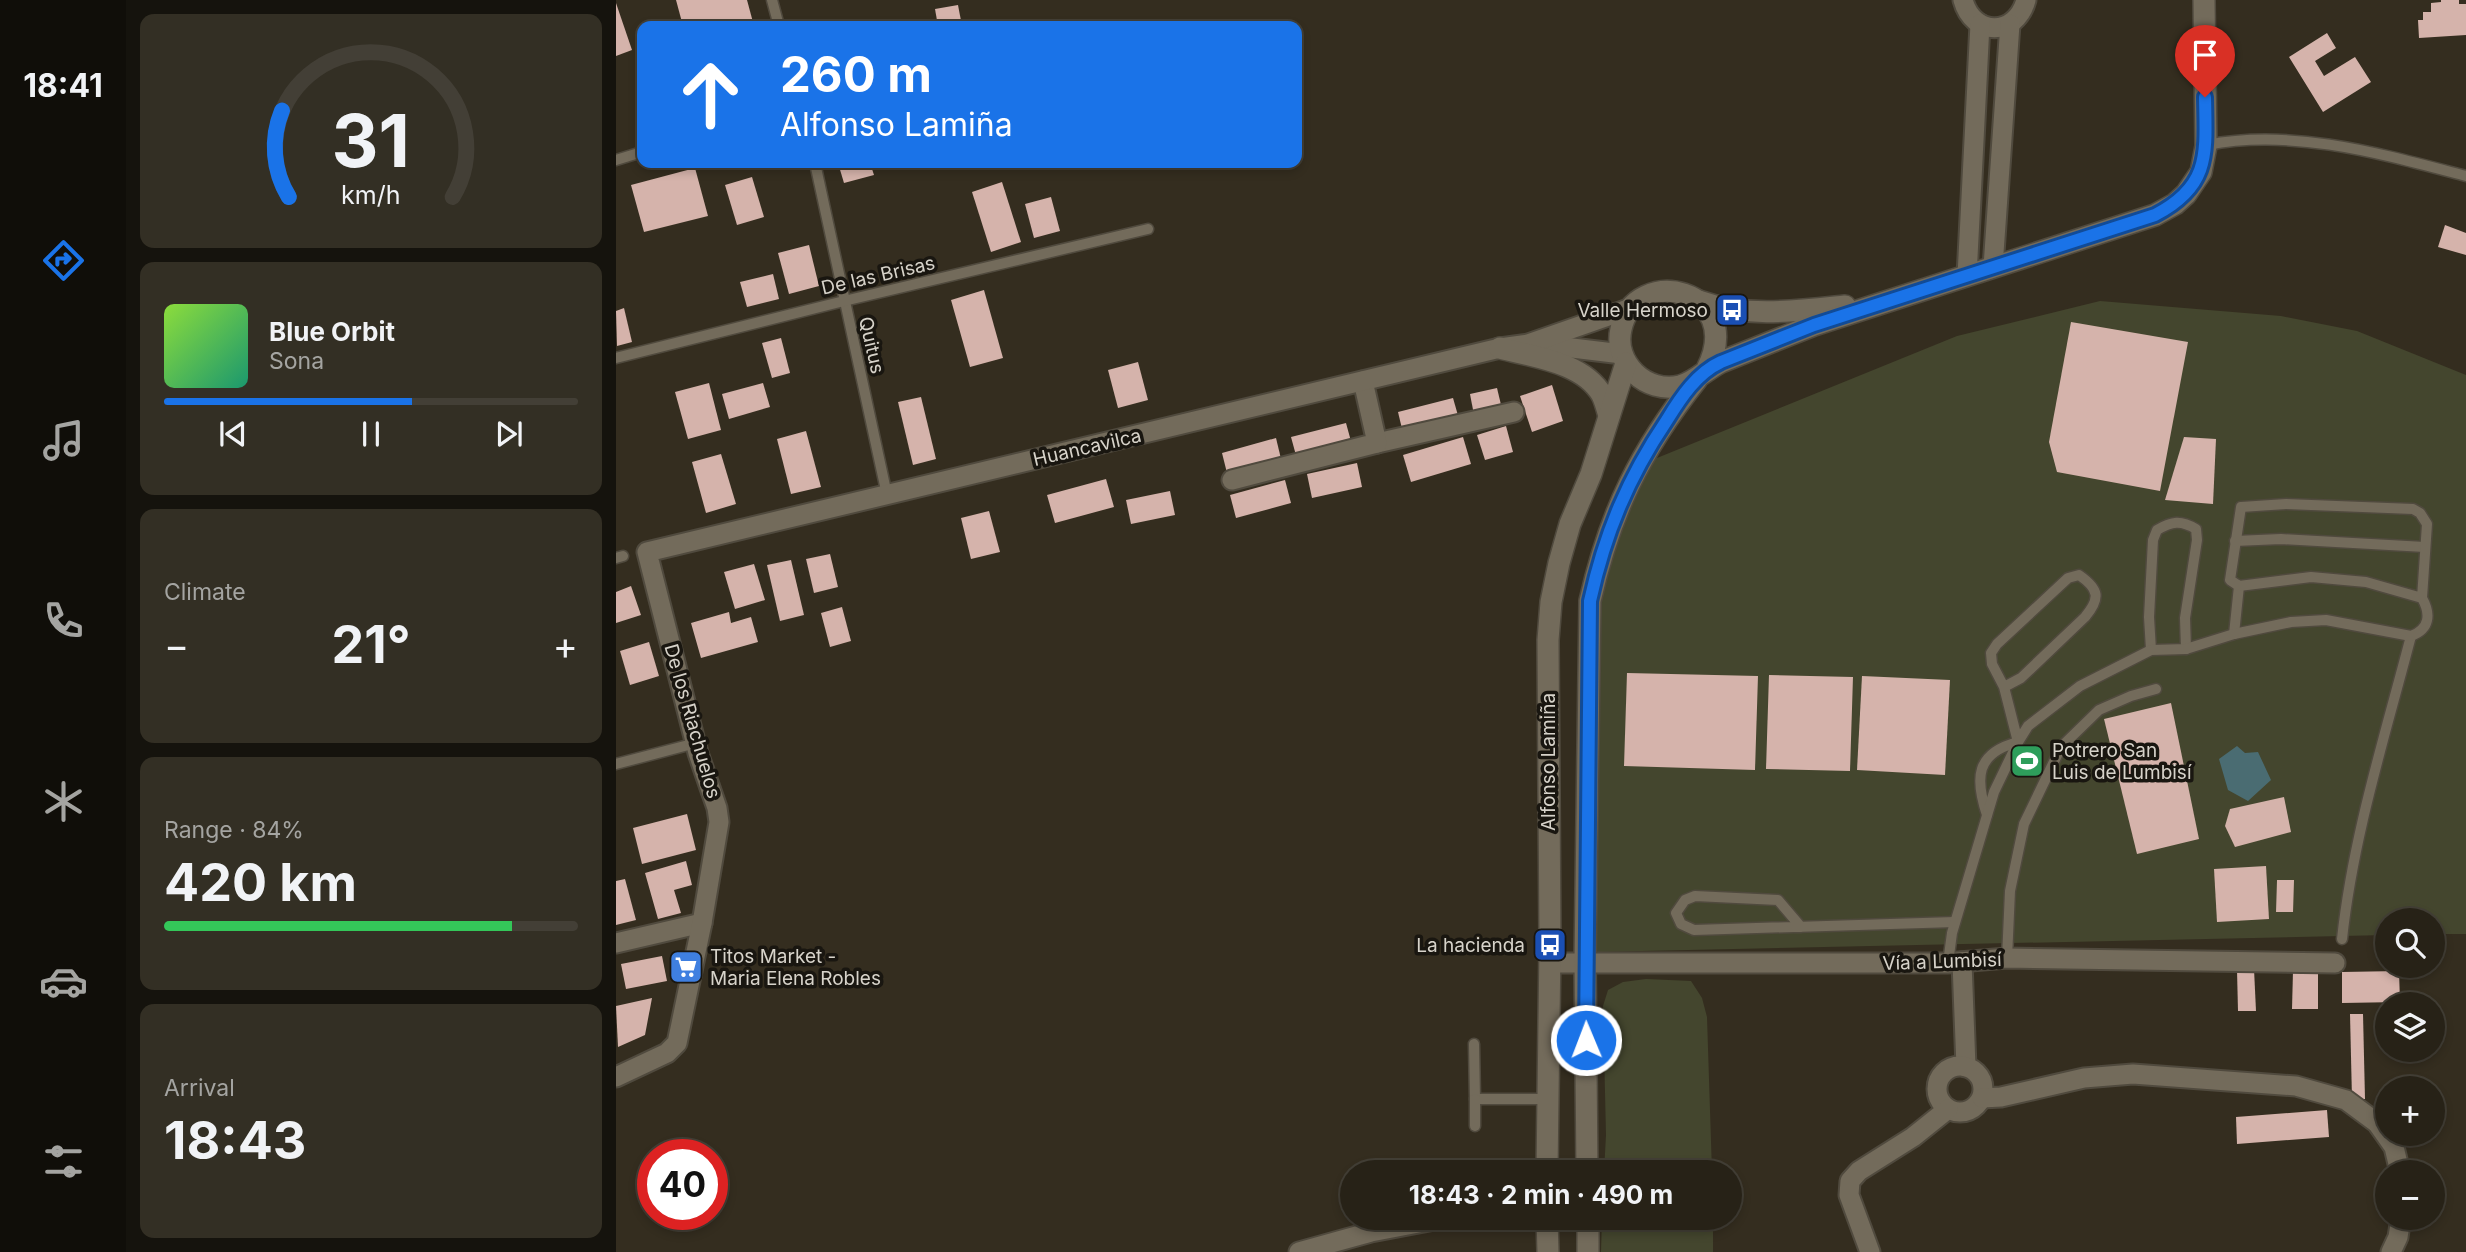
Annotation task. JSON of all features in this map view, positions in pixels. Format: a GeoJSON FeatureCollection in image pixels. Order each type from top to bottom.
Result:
{"type":"FeatureCollection","features":[{"type":"Feature","properties":{"kind":"street"},"geometry":{"type":"LineString","coordinates":[[1963,0],[1966,10],[1980,24],[2000,27],[2018,18],[2026,0]]}},
{"type":"Feature","properties":{"kind":"street"},"geometry":{"type":"LineString","coordinates":[[1926,289],[1846,306],[1797,311],[1732,310],[1699,301],[1682,293],[1664,291],[1645,296],[1631,309],[1620,330],[1624,359],[1640,379],[1659,387],[1679,386],[1814,325],[1967,276],[2155,215],[2175,204],[2186,194],[2201,172],[2206,146],[2204,0]]}},
{"type":"Feature","properties":{"kind":"street"},"geometry":{"type":"LineString","coordinates":[[1967,276],[1980,24]]}},
{"type":"Feature","properties":{"kind":"street"},"geometry":{"type":"LineString","coordinates":[[1993,267],[2010,24]]}},
{"type":"Feature","properties":{"kind":"street"},"geometry":{"type":"LineString","coordinates":[[1699,301],[1711,316],[1717,333],[1715,352],[1703,373]]}},
{"type":"Feature","properties":{"kind":"street","name":"Huancavilca"},"geometry":{"type":"LineString","coordinates":[[1528,344],[1631,309]]}},
{"type":"Feature","properties":{"kind":"street","name":"Huancavilca"},"geometry":{"type":"LineString","coordinates":[[647,552],[1500,348],[1528,344],[1554,345],[1624,359]]}},
{"type":"Feature","properties":{"kind":"street"},"geometry":{"type":"LineString","coordinates":[[1500,348],[1563,365],[1590,380],[1601,394],[1609,416]]}},
{"type":"Feature","properties":{"kind":"street","name":"Alfonso Lamiña"},"geometry":{"type":"LineString","coordinates":[[1547,1160],[1550,963],[1548,640],[1551,602],[1566,537],[1591,474],[1624,359]]}},
{"type":"Feature","properties":{"kind":"street","name":"Alfonso Lamiña"},"geometry":{"type":"LineString","coordinates":[[1587,1160],[1585,961],[1590,601],[1601,553],[1630,481],[1674,409],[1703,373]]}},
{"type":"Feature","properties":{"kind":"street"},"geometry":{"type":"LineString","coordinates":[[1363,381],[1377,443]]}},
{"type":"Feature","properties":{"kind":"street"},"geometry":{"type":"LineString","coordinates":[[1232,480],[1514,412]]}},
{"type":"Feature","properties":{"kind":"street","name":"De los Riachuelos"},"geometry":{"type":"LineString","coordinates":[[616,1078],[667,1053],[677,1042],[702,923],[719,822],[717,807],[696,744],[647,552]]}},
{"type":"Feature","properties":{"kind":"street"},"geometry":{"type":"LineString","coordinates":[[616,943],[702,923]]}},
{"type":"Feature","properties":{"kind":"street","name":"Vía a Lumbisí"},"geometry":{"type":"LineString","coordinates":[[1550,963],[1955,963],[2007,958],[2335,963]]}},
{"type":"Feature","properties":{"kind":"street"},"geometry":{"type":"LineString","coordinates":[[1955,963],[1966,1067]]}},
{"type":"Feature","properties":{"kind":"street"},"geometry":{"type":"LineString","coordinates":[[1955,1067],[1966,1067],[1975,1071],[1981,1079],[1984,1088],[1982,1098],[1974,1108],[1961,1112],[1948,1109],[1940,1101],[1937,1091],[1939,1080],[1945,1072],[1955,1067]]}},
{"type":"Feature","properties":{"kind":"street"},"geometry":{"type":"LineString","coordinates":[[1982,1098],[2001,1097],[2084,1078],[2133,1074],[2296,1086],[2346,1100],[2377,1123],[2394,1147],[2397,1160]]}},
{"type":"Feature","properties":{"kind":"street"},"geometry":{"type":"LineString","coordinates":[[1870,1252],[1849,1195],[1850,1181],[1859,1171],[1913,1137],[1948,1109]]}},
{"type":"Feature","properties":{"kind":"street"},"geometry":{"type":"LineString","coordinates":[[1298,1252],[1382,1230]]}},
{"type":"Feature","properties":{"kind":"street"},"geometry":{"type":"LineString","coordinates":[[1547,1230],[1548,1252]]}},
{"type":"Feature","properties":{"kind":"street"},"geometry":{"type":"LineString","coordinates":[[1588,1230],[1588,1252]]}},
{"type":"Feature","properties":{"kind":"street"},"geometry":{"type":"LineString","coordinates":[[2391,1252],[2399,1230]]}},
{"type":"Feature","properties":{"kind":"lane"},"geometry":{"type":"LineString","coordinates":[[772,0],[778,21]]}},
{"type":"Feature","properties":{"kind":"lane"},"geometry":{"type":"LineString","coordinates":[[2206,146],[2236,140],[2265,139],[2363,149],[2466,176]]}},
{"type":"Feature","properties":{"kind":"lane"},"geometry":{"type":"LineString","coordinates":[[616,160],[637,154]]}},
{"type":"Feature","properties":{"kind":"lane","name":"Quitus"},"geometry":{"type":"LineString","coordinates":[[816,168],[887,495]]}},
{"type":"Feature","properties":{"kind":"lane","name":"De las Brisas"},"geometry":{"type":"LineString","coordinates":[[616,358],[1149,229]]}},
{"type":"Feature","properties":{"kind":"lane"},"geometry":{"type":"LineString","coordinates":[[1955,963],[1955,922],[1994,792],[2028,726],[2080,687],[2151,650],[2186,649],[2234,634],[2291,622],[2326,620],[2411,636],[2418,633],[2429,620],[2422,598],[2427,524],[2420,513],[2413,509],[2298,505],[2241,507],[2230,580],[2239,586],[2311,577],[2366,582],[2422,598]]}},
{"type":"Feature","properties":{"kind":"lane"},"geometry":{"type":"LineString","coordinates":[[2151,650],[2149,617],[2153,540],[2157,530],[2170,522],[2185,522],[2196,529],[2197,540],[2185,618],[2186,649]]}},
{"type":"Feature","properties":{"kind":"lane"},"geometry":{"type":"LineString","coordinates":[[2235,541],[2281,539],[2425,547]]}},
{"type":"Feature","properties":{"kind":"lane"},"geometry":{"type":"LineString","coordinates":[[2004,687],[2021,678],[2094,607],[2095,590],[2090,583],[2079,575],[2068,578],[1997,644],[1991,653],[1992,664],[2004,687],[2018,742]]}},
{"type":"Feature","properties":{"kind":"lane"},"geometry":{"type":"LineString","coordinates":[[2234,634],[2239,586]]}},
{"type":"Feature","properties":{"kind":"lane"},"geometry":{"type":"LineString","coordinates":[[2342,939],[2347,891],[2411,636]]}},
{"type":"Feature","properties":{"kind":"lane"},"geometry":{"type":"LineString","coordinates":[[2007,958],[2010,891],[2024,824],[2061,747],[2099,710],[2156,689]]}},
{"type":"Feature","properties":{"kind":"lane"},"geometry":{"type":"LineString","coordinates":[[1987,816],[1979,790],[1981,769],[2002,746],[2018,742]]}},
{"type":"Feature","properties":{"kind":"lane"},"geometry":{"type":"LineString","coordinates":[[616,764],[696,744]]}},
{"type":"Feature","properties":{"kind":"lane"},"geometry":{"type":"LineString","coordinates":[[1801,927],[1778,900],[1695,896],[1685,900],[1676,913],[1681,924],[1694,930],[1801,927],[1955,922]]}},
{"type":"Feature","properties":{"kind":"lane"},"geometry":{"type":"LineString","coordinates":[[1474,1044],[1475,1126]]}},
{"type":"Feature","properties":{"kind":"lane"},"geometry":{"type":"LineString","coordinates":[[1475,1099],[1548,1098]]}},
{"type":"Feature","properties":{"kind":"green space","name":"Potrero San Luis de Lumbisí"},"geometry":{"type":"Polygon","coordinates":[[[2100,301],[2281,316],[2357,331],[2466,375],[2466,934],[2445,934],[2445,908],[2375,908],[2375,935],[1597,952],[1585,961],[1590,601],[1615,516],[1652,460],[1957,336],[2100,301]]]}},
{"type":"Feature","properties":{"kind":"green space"},"geometry":{"type":"Polygon","coordinates":[[[1646,979],[1691,981],[1702,998],[1707,1017],[1712,1160],[1605,1160],[1603,1006],[1608,990],[1623,982],[1646,979]]]}},
{"type":"Feature","properties":{"kind":"green space"},"geometry":{"type":"Polygon","coordinates":[[[1602,1230],[1713,1230],[1713,1252],[1601,1252],[1602,1230]]]}},
{"type":"Feature","properties":{"kind":"water"},"geometry":{"type":"Polygon","coordinates":[[[2237,746],[2245,753],[2258,752],[2271,780],[2248,801],[2228,790],[2219,759],[2237,746]]]}},
{"type":"Feature","properties":{"kind":"building"},"geometry":{"type":"Polygon","coordinates":[[[676,0],[747,0],[753,21],[682,21],[676,0]]]}},
{"type":"Feature","properties":{"kind":"building"},"geometry":{"type":"Polygon","coordinates":[[[2459,0],[2459,4],[2466,4],[2466,35],[2419,38],[2418,20],[2423,20],[2423,12],[2431,12],[2431,3],[2459,0]]]}},
{"type":"Feature","properties":{"kind":"building"},"geometry":{"type":"Polygon","coordinates":[[[616,3],[632,50],[616,56],[616,3]]]}},
{"type":"Feature","properties":{"kind":"building"},"geometry":{"type":"Polygon","coordinates":[[[958,5],[961,21],[937,21],[935,9],[958,5]]]}},
{"type":"Feature","properties":{"kind":"building"},"geometry":{"type":"Polygon","coordinates":[[[2327,33],[2336,48],[2315,61],[2324,76],[2355,57],[2371,82],[2323,112],[2289,57],[2327,33]]]}},
{"type":"Feature","properties":{"kind":"building"},"geometry":{"type":"Polygon","coordinates":[[[695,168],[708,216],[644,232],[631,185],[695,168]]]}},
{"type":"Feature","properties":{"kind":"building"},"geometry":{"type":"Polygon","coordinates":[[[840,168],[872,168],[874,175],[844,183],[840,168]]]}},
{"type":"Feature","properties":{"kind":"building"},"geometry":{"type":"Polygon","coordinates":[[[752,177],[764,217],[737,225],[725,185],[752,177]]]}},
{"type":"Feature","properties":{"kind":"building"},"geometry":{"type":"Polygon","coordinates":[[[1002,182],[1021,242],[991,252],[972,192],[1002,182]]]}},
{"type":"Feature","properties":{"kind":"building"},"geometry":{"type":"Polygon","coordinates":[[[1051,197],[1060,231],[1034,238],[1025,204],[1051,197]]]}},
{"type":"Feature","properties":{"kind":"building"},"geometry":{"type":"Polygon","coordinates":[[[2445,225],[2466,233],[2466,255],[2438,247],[2445,225]]]}},
{"type":"Feature","properties":{"kind":"building"},"geometry":{"type":"Polygon","coordinates":[[[809,245],[819,286],[789,294],[778,253],[809,245]]]}},
{"type":"Feature","properties":{"kind":"building"},"geometry":{"type":"Polygon","coordinates":[[[773,274],[779,299],[747,307],[740,282],[773,274]]]}},
{"type":"Feature","properties":{"kind":"building"},"geometry":{"type":"Polygon","coordinates":[[[984,290],[1003,358],[970,367],[951,300],[984,290]]]}},
{"type":"Feature","properties":{"kind":"building"},"geometry":{"type":"Polygon","coordinates":[[[624,308],[632,342],[617,346],[616,311],[624,308]]]}},
{"type":"Feature","properties":{"kind":"building"},"geometry":{"type":"Polygon","coordinates":[[[2071,322],[2188,342],[2160,491],[2057,472],[2049,442],[2071,322]]]}},
{"type":"Feature","properties":{"kind":"building"},"geometry":{"type":"Polygon","coordinates":[[[781,338],[790,373],[772,378],[762,343],[781,338]]]}},
{"type":"Feature","properties":{"kind":"building"},"geometry":{"type":"Polygon","coordinates":[[[1138,362],[1148,400],[1118,408],[1108,370],[1138,362]]]}},
{"type":"Feature","properties":{"kind":"building"},"geometry":{"type":"Polygon","coordinates":[[[709,383],[721,430],[688,439],[675,392],[709,383]]]}},
{"type":"Feature","properties":{"kind":"building"},"geometry":{"type":"Polygon","coordinates":[[[763,383],[770,407],[729,419],[722,394],[763,383]]]}},
{"type":"Feature","properties":{"kind":"building"},"geometry":{"type":"Polygon","coordinates":[[[1552,385],[1563,421],[1532,432],[1520,396],[1552,385]]]}},
{"type":"Feature","properties":{"kind":"building"},"geometry":{"type":"Polygon","coordinates":[[[1497,388],[1502,409],[1474,415],[1470,394],[1497,388]]]}},
{"type":"Feature","properties":{"kind":"building"},"geometry":{"type":"Polygon","coordinates":[[[921,397],[936,459],[913,465],[898,402],[921,397]]]}},
{"type":"Feature","properties":{"kind":"building"},"geometry":{"type":"Polygon","coordinates":[[[1453,398],[1459,419],[1403,433],[1398,412],[1453,398]]]}},
{"type":"Feature","properties":{"kind":"building"},"geometry":{"type":"Polygon","coordinates":[[[1346,423],[1352,445],[1297,459],[1291,437],[1346,423]]]}},
{"type":"Feature","properties":{"kind":"building"},"geometry":{"type":"Polygon","coordinates":[[[1506,426],[1513,452],[1485,460],[1477,435],[1506,426]]]}},
{"type":"Feature","properties":{"kind":"building"},"geometry":{"type":"Polygon","coordinates":[[[806,431],[821,487],[791,494],[777,439],[806,431]]]}},
{"type":"Feature","properties":{"kind":"building"},"geometry":{"type":"Polygon","coordinates":[[[1463,437],[1471,464],[1411,482],[1403,455],[1463,437]]]}},
{"type":"Feature","properties":{"kind":"building"},"geometry":{"type":"Polygon","coordinates":[[[2184,437],[2216,439],[2213,504],[2165,500],[2184,437]]]}},
{"type":"Feature","properties":{"kind":"building"},"geometry":{"type":"Polygon","coordinates":[[[1276,438],[1282,463],[1228,477],[1222,453],[1276,438]]]}},
{"type":"Feature","properties":{"kind":"building"},"geometry":{"type":"Polygon","coordinates":[[[721,454],[736,504],[706,513],[692,462],[721,454]]]}},
{"type":"Feature","properties":{"kind":"building"},"geometry":{"type":"Polygon","coordinates":[[[1357,463],[1362,487],[1312,498],[1307,474],[1357,463]]]}},
{"type":"Feature","properties":{"kind":"building"},"geometry":{"type":"Polygon","coordinates":[[[1106,479],[1114,507],[1055,523],[1047,495],[1106,479]]]}},
{"type":"Feature","properties":{"kind":"building"},"geometry":{"type":"Polygon","coordinates":[[[1285,480],[1291,503],[1236,518],[1230,495],[1285,480]]]}},
{"type":"Feature","properties":{"kind":"building"},"geometry":{"type":"Polygon","coordinates":[[[1170,491],[1175,515],[1131,524],[1126,500],[1170,491]]]}},
{"type":"Feature","properties":{"kind":"building"},"geometry":{"type":"Polygon","coordinates":[[[989,511],[1000,552],[971,559],[961,518],[989,511]]]}},
{"type":"Feature","properties":{"kind":"building"},"geometry":{"type":"Polygon","coordinates":[[[830,554],[838,587],[814,593],[806,559],[830,554]]]}},
{"type":"Feature","properties":{"kind":"building"},"geometry":{"type":"Polygon","coordinates":[[[791,560],[804,615],[780,621],[767,565],[791,560]]]}},
{"type":"Feature","properties":{"kind":"building"},"geometry":{"type":"Polygon","coordinates":[[[754,564],[765,600],[735,609],[724,572],[754,564]]]}},
{"type":"Feature","properties":{"kind":"building"},"geometry":{"type":"Polygon","coordinates":[[[631,586],[641,615],[616,623],[616,592],[631,586]]]}},
{"type":"Feature","properties":{"kind":"building"},"geometry":{"type":"Polygon","coordinates":[[[842,607],[851,641],[830,647],[821,613],[842,607]]]}},
{"type":"Feature","properties":{"kind":"building"},"geometry":{"type":"Polygon","coordinates":[[[729,612],[731,623],[751,617],[758,642],[701,658],[691,623],[729,612]]]}},
{"type":"Feature","properties":{"kind":"building"},"geometry":{"type":"Polygon","coordinates":[[[649,642],[659,676],[630,685],[620,651],[649,642]]]}},
{"type":"Feature","properties":{"kind":"building"},"geometry":{"type":"Polygon","coordinates":[[[1627,673],[1758,676],[1755,770],[1624,766],[1627,673]]]}},
{"type":"Feature","properties":{"kind":"building"},"geometry":{"type":"Polygon","coordinates":[[[1769,675],[1853,677],[1850,771],[1766,769],[1769,675]]]}},
{"type":"Feature","properties":{"kind":"building"},"geometry":{"type":"Polygon","coordinates":[[[1862,676],[1950,680],[1945,775],[1857,770],[1862,676]]]}},
{"type":"Feature","properties":{"kind":"building"},"geometry":{"type":"Polygon","coordinates":[[[2171,703],[2199,839],[2137,854],[2104,719],[2171,703]]]}},
{"type":"Feature","properties":{"kind":"building"},"geometry":{"type":"Polygon","coordinates":[[[2284,797],[2291,832],[2235,847],[2225,826],[2230,809],[2284,797]]]}},
{"type":"Feature","properties":{"kind":"building"},"geometry":{"type":"Polygon","coordinates":[[[687,814],[696,850],[642,864],[633,828],[687,814]]]}},
{"type":"Feature","properties":{"kind":"building"},"geometry":{"type":"Polygon","coordinates":[[[686,861],[692,885],[674,890],[681,913],[658,919],[645,873],[686,861]]]}},
{"type":"Feature","properties":{"kind":"building"},"geometry":{"type":"Polygon","coordinates":[[[2266,866],[2269,919],[2217,922],[2214,869],[2266,866]]]}},
{"type":"Feature","properties":{"kind":"building"},"geometry":{"type":"Polygon","coordinates":[[[625,879],[636,920],[616,925],[616,881],[625,879]]]}},
{"type":"Feature","properties":{"kind":"building"},"geometry":{"type":"Polygon","coordinates":[[[2277,880],[2294,880],[2293,912],[2276,912],[2277,880]]]}},
{"type":"Feature","properties":{"kind":"building"},"geometry":{"type":"Polygon","coordinates":[[[662,956],[667,981],[626,989],[621,964],[662,956]]]}},
{"type":"Feature","properties":{"kind":"building"},"geometry":{"type":"Polygon","coordinates":[[[2254,969],[2256,1011],[2238,1011],[2237,970],[2254,969]]]}},
{"type":"Feature","properties":{"kind":"building"},"geometry":{"type":"Polygon","coordinates":[[[2293,971],[2318,972],[2318,1009],[2292,1009],[2293,971]]]}},
{"type":"Feature","properties":{"kind":"building"},"geometry":{"type":"Polygon","coordinates":[[[2375,971],[2375,978],[2399,978],[2400,992],[2375,992],[2375,1002],[2342,1003],[2342,972],[2375,971]]]}},
{"type":"Feature","properties":{"kind":"building"},"geometry":{"type":"Polygon","coordinates":[[[652,998],[645,1035],[618,1047],[616,1006],[652,998]]]}},
{"type":"Feature","properties":{"kind":"building"},"geometry":{"type":"Polygon","coordinates":[[[2350,1014],[2363,1014],[2365,1099],[2352,1099],[2350,1014]]]}},
{"type":"Feature","properties":{"kind":"building"},"geometry":{"type":"Polygon","coordinates":[[[2327,1110],[2329,1137],[2237,1144],[2236,1117],[2327,1110]]]}},
{"type":"Feature","properties":{"kind":"place","name":"Valle Hermoso"},"geometry":{"type":"Point","coordinates":[1732,310]}},
{"type":"Feature","properties":{"kind":"place","name":"Potrero San Luis de Lumbisí"},"geometry":{"type":"Point","coordinates":[2027,761]}},
{"type":"Feature","properties":{"kind":"place","name":"La hacienda"},"geometry":{"type":"Point","coordinates":[1550,945]}},
{"type":"Feature","properties":{"kind":"place","name":"Titos Market - Maria Elena Robles"},"geometry":{"type":"Point","coordinates":[686,967]}},
{"type":"Feature","properties":{"kind":"route"},"geometry":{"type":"LineString","coordinates":[[1586,1040],[1587,691],[1590,601],[1601,553],[1615,516],[1649,446],[1698,377],[1721,362],[1814,325],[2155,215],[2175,204],[2186,194],[2201,172],[2206,146],[2205,97]]}}]}
